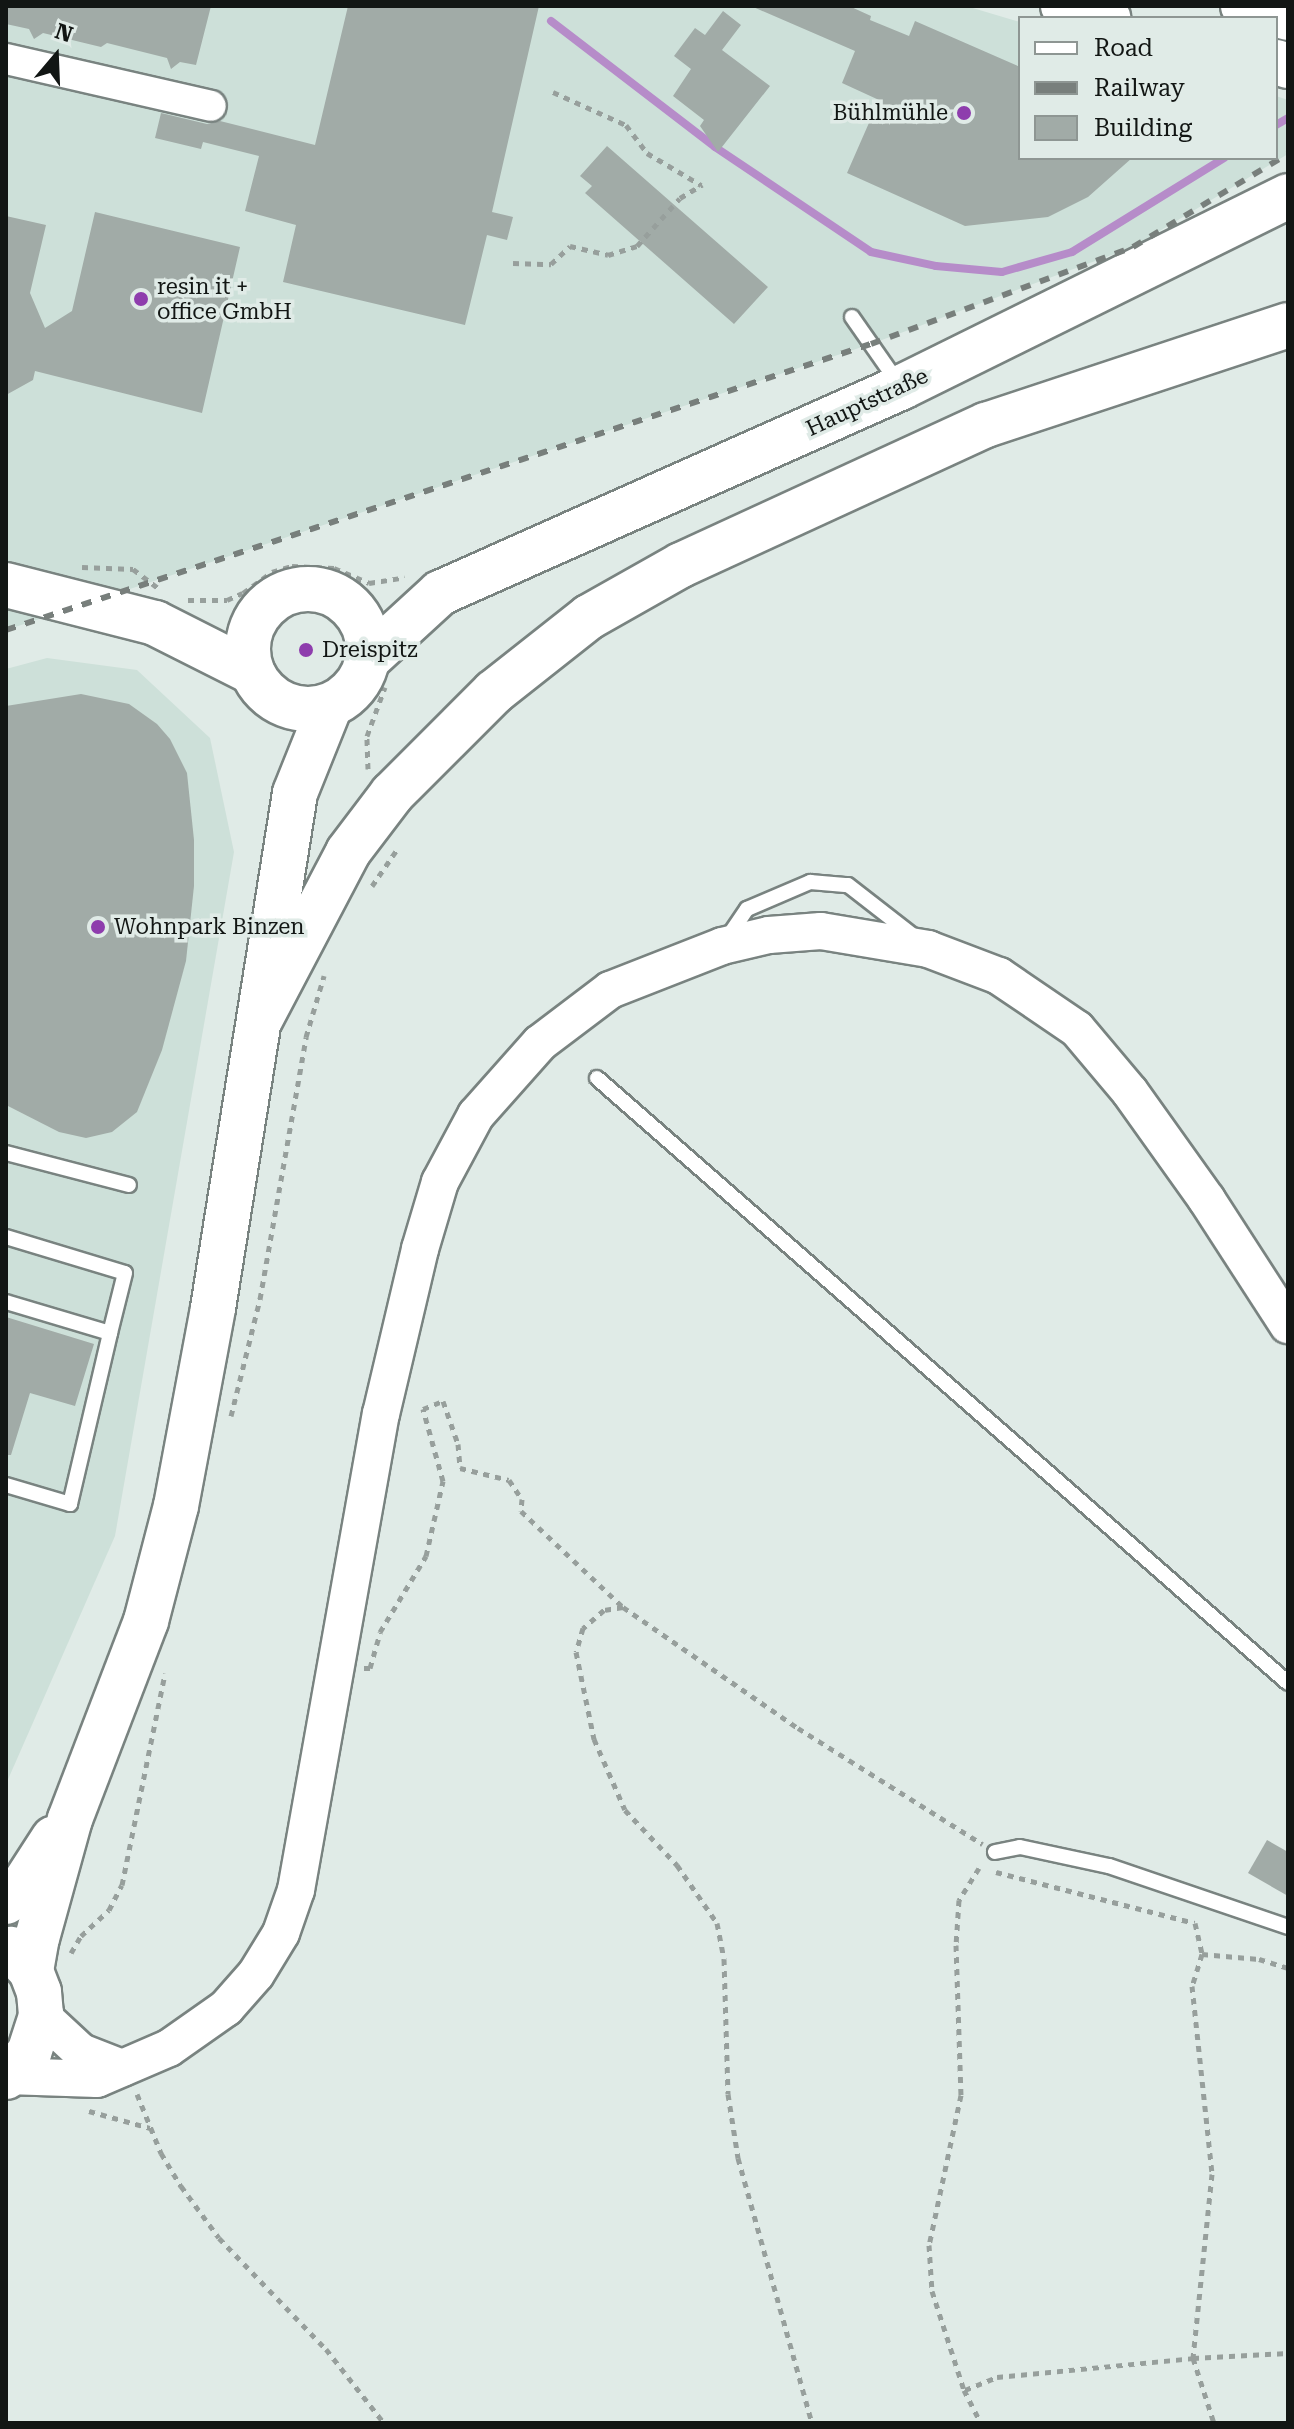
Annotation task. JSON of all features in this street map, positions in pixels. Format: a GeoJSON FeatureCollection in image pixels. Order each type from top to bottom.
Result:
{"type":"FeatureCollection","features":[{"type":"Feature","properties":{"kind":"main road"},"geometry":{"type":"LineString","coordinates":[[1063,6],[1100,16]]}},
{"type":"Feature","properties":{"kind":"main road"},"geometry":{"type":"LineString","coordinates":[[1243,6],[1288,18]]}},
{"type":"Feature","properties":{"kind":"main road","name":"Hauptstraße"},"geometry":{"type":"LineString","coordinates":[[6,585],[168,606],[236,619],[263,609],[295,590],[320,590],[343,600],[368,602],[440,593],[902,387],[1288,196]]}},
{"type":"Feature","properties":{"kind":"main road"},"geometry":{"type":"LineString","coordinates":[[261,1018],[348,852],[392,794],[494,692],[589,617],[681,565],[986,425],[1288,325]]}},
{"type":"Feature","properties":{"kind":"main road","name":"Hauptstraße"},"geometry":{"type":"LineString","coordinates":[[168,606],[264,687],[303,710],[330,706],[378,668],[440,593]]}},
{"type":"Feature","properties":{"kind":"main road"},"geometry":{"type":"LineString","coordinates":[[343,600],[364,626],[378,668]]}},
{"type":"Feature","properties":{"kind":"main road"},"geometry":{"type":"LineString","coordinates":[[263,609],[255,620],[247,646],[264,687],[295,793]]}},
{"type":"Feature","properties":{"kind":"main road"},"geometry":{"type":"LineString","coordinates":[[7,2076],[29,2053],[41,2015],[35,1961],[62,1830],[146,1621],[176,1506],[261,1018],[295,793],[330,706]]}},
{"type":"Feature","properties":{"kind":"main road"},"geometry":{"type":"LineString","coordinates":[[6,1902],[24,1884],[62,1830]]}},
{"type":"Feature","properties":{"kind":"street"},"geometry":{"type":"LineString","coordinates":[[6,59],[211,106]]}},
{"type":"Feature","properties":{"kind":"street"},"geometry":{"type":"LineString","coordinates":[[7,2076],[97,2079],[169,2048],[226,2008],[256,1974],[281,1933],[296,1890],[381,1414],[416,1264],[440,1182],[476,1115],[540,1043],[610,990],[722,946],[769,935],[821,931],[928,949],[999,976],[1077,1029],[1130,1092],[1207,1200],[1288,1325]]}},
{"type":"Feature","properties":{"kind":"street"},"geometry":{"type":"LineString","coordinates":[[6,1869],[62,1830]]}},
{"type":"Feature","properties":{"kind":"street"},"geometry":{"type":"LineString","coordinates":[[41,2015],[81,2052],[122,2068]]}},
{"type":"Feature","properties":{"kind":"lane"},"geometry":{"type":"LineString","coordinates":[[852,317],[902,387]]}},
{"type":"Feature","properties":{"kind":"lane"},"geometry":{"type":"LineString","coordinates":[[722,946],[747,909],[810,882],[848,885],[878,905],[928,949]]}},
{"type":"Feature","properties":{"kind":"lane"},"geometry":{"type":"LineString","coordinates":[[597,1078],[1288,1683]]}},
{"type":"Feature","properties":{"kind":"lane"},"geometry":{"type":"LineString","coordinates":[[6,1153],[129,1185]]}},
{"type":"Feature","properties":{"kind":"lane"},"geometry":{"type":"LineString","coordinates":[[6,1237],[125,1273],[70,1504],[6,1485]]}},
{"type":"Feature","properties":{"kind":"lane"},"geometry":{"type":"LineString","coordinates":[[6,1302],[110,1333]]}},
{"type":"Feature","properties":{"kind":"lane"},"geometry":{"type":"LineString","coordinates":[[995,1852],[1020,1847],[1109,1866],[1288,1927]]}},
{"type":"Feature","properties":{"kind":"path"},"geometry":{"type":"LineString","coordinates":[[513,263],[551,264],[570,246],[608,255],[637,246],[680,198],[702,185],[647,153],[626,125],[553,92]]}},
{"type":"Feature","properties":{"kind":"path"},"geometry":{"type":"LineString","coordinates":[[75,567],[133,569],[168,606],[227,600],[243,593],[272,572],[292,566],[314,564],[369,583],[391,582]]}},
{"type":"Feature","properties":{"kind":"path"},"geometry":{"type":"LineString","coordinates":[[373,781],[365,759],[378,668]]}},
{"type":"Feature","properties":{"kind":"path"},"geometry":{"type":"LineString","coordinates":[[366,894],[406,836]]}},
{"type":"Feature","properties":{"kind":"path"},"geometry":{"type":"LineString","coordinates":[[229,1420],[260,1299],[306,1037],[326,972]]}},
{"type":"Feature","properties":{"kind":"path"},"geometry":{"type":"LineString","coordinates":[[370,1668],[380,1632],[426,1556],[443,1481],[423,1409],[443,1401],[458,1444],[460,1468],[509,1480],[522,1499],[521,1511],[623,1607],[798,1728],[995,1852],[979,1868],[959,1900],[956,1945],[961,2095],[929,2245],[932,2291],[964,2390],[981,2423]]}},
{"type":"Feature","properties":{"kind":"path"},"geometry":{"type":"LineString","coordinates":[[623,1607],[604,1610],[583,1628],[576,1652],[594,1739],[625,1810],[677,1865],[717,1923],[724,1959],[728,2094],[738,2158],[812,2423]]}},
{"type":"Feature","properties":{"kind":"path"},"geometry":{"type":"LineString","coordinates":[[35,1961],[70,1954],[81,1936],[109,1910],[122,1885],[168,1662]]}},
{"type":"Feature","properties":{"kind":"path"},"geometry":{"type":"LineString","coordinates":[[979,1868],[1195,1923],[1202,1954],[1192,1986],[1212,2174],[1193,2358],[1214,2423]]}},
{"type":"Feature","properties":{"kind":"path"},"geometry":{"type":"LineString","coordinates":[[1202,1954],[1259,1959],[1288,1968]]}},
{"type":"Feature","properties":{"kind":"path"},"geometry":{"type":"LineString","coordinates":[[84,2109],[150,2128],[181,2186],[219,2238],[326,2349],[384,2423]]}},
{"type":"Feature","properties":{"kind":"path"},"geometry":{"type":"LineString","coordinates":[[964,2390],[997,2377],[1193,2358],[1288,2353]]}},
{"type":"Feature","properties":{"kind":"shaded area"},"geometry":{"type":"Polygon","coordinates":[[[6,6],[966,6],[1018,21],[1018,160],[1278,160],[1133,247],[871,344],[6,630],[6,6]]]}},
{"type":"Feature","properties":{"kind":"shaded area"},"geometry":{"type":"Polygon","coordinates":[[[1278,97],[1288,100],[1288,154],[1278,160],[1278,97]]]}},
{"type":"Feature","properties":{"kind":"shaded area"},"geometry":{"type":"Polygon","coordinates":[[[47,658],[137,670],[210,738],[234,852],[115,1536],[6,1784],[6,669],[47,658]]]}},
{"type":"Feature","properties":{"kind":"building"},"geometry":{"type":"Polygon","coordinates":[[[6,6],[211,6],[196,65],[180,62],[171,69],[167,58],[107,43],[101,47],[43,33],[34,39],[29,29],[6,24],[6,6]]]}},
{"type":"Feature","properties":{"kind":"building"},"geometry":{"type":"Polygon","coordinates":[[[348,6],[539,6],[492,212],[513,217],[507,240],[487,235],[465,325],[283,282],[296,225],[245,211],[259,156],[203,142],[201,149],[155,138],[161,113],[207,124],[220,121],[315,145],[348,6]]]}},
{"type":"Feature","properties":{"kind":"building","name":"Bühlmühle"},"geometry":{"type":"Polygon","coordinates":[[[751,6],[849,6],[871,16],[870,20],[909,36],[915,21],[1018,66],[1018,160],[1130,160],[1088,197],[1048,217],[965,226],[847,173],[879,100],[842,83],[855,51],[751,6]]]}},
{"type":"Feature","properties":{"kind":"building"},"geometry":{"type":"Polygon","coordinates":[[[723,11],[741,25],[722,50],[770,86],[718,152],[700,126],[704,120],[673,96],[691,69],[674,56],[695,28],[705,35],[723,11]]]}},
{"type":"Feature","properties":{"kind":"building"},"geometry":{"type":"Polygon","coordinates":[[[607,146],[768,287],[734,324],[585,193],[592,186],[580,176],[607,146]]]}},
{"type":"Feature","properties":{"kind":"building"},"geometry":{"type":"Polygon","coordinates":[[[95,212],[240,247],[202,413],[35,371],[33,380],[6,395],[6,216],[46,225],[30,293],[45,328],[72,311],[95,212]]]}},
{"type":"Feature","properties":{"kind":"building","name":"Wohnpark Binzen"},"geometry":{"type":"Polygon","coordinates":[[[81,694],[129,704],[157,724],[170,739],[187,773],[194,840],[194,886],[186,961],[162,1050],[137,1112],[112,1132],[86,1138],[59,1132],[6,1105],[6,706],[81,694]]]}},
{"type":"Feature","properties":{"kind":"building"},"geometry":{"type":"Polygon","coordinates":[[[6,1317],[94,1344],[75,1406],[30,1393],[11,1455],[6,1455],[6,1317]]]}},
{"type":"Feature","properties":{"kind":"building"},"geometry":{"type":"Polygon","coordinates":[[[1267,1840],[1288,1852],[1288,1896],[1248,1873],[1267,1840]]]}},
{"type":"Feature","properties":{"kind":"waterway"},"geometry":{"type":"LineString","coordinates":[[551,21],[715,147],[871,252],[936,266],[1002,272],[1072,252],[1221,160]]}},
{"type":"Feature","properties":{"kind":"waterway"},"geometry":{"type":"LineString","coordinates":[[1278,124],[1288,118]]}},
{"type":"Feature","properties":{"kind":"railway"},"geometry":{"type":"LineString","coordinates":[[6,630],[871,344],[1133,247],[1288,154]]}},
{"type":"Feature","properties":{"kind":"place","name":"Bühlmühle"},"geometry":{"type":"Point","coordinates":[964,113]}},
{"type":"Feature","properties":{"kind":"place","name":"resin it + office GmbH"},"geometry":{"type":"Point","coordinates":[141,299]}},
{"type":"Feature","properties":{"kind":"place","name":"Dreispitz"},"geometry":{"type":"Point","coordinates":[306,650]}},
{"type":"Feature","properties":{"kind":"place","name":"Wohnpark Binzen"},"geometry":{"type":"Point","coordinates":[98,927]}}]}
